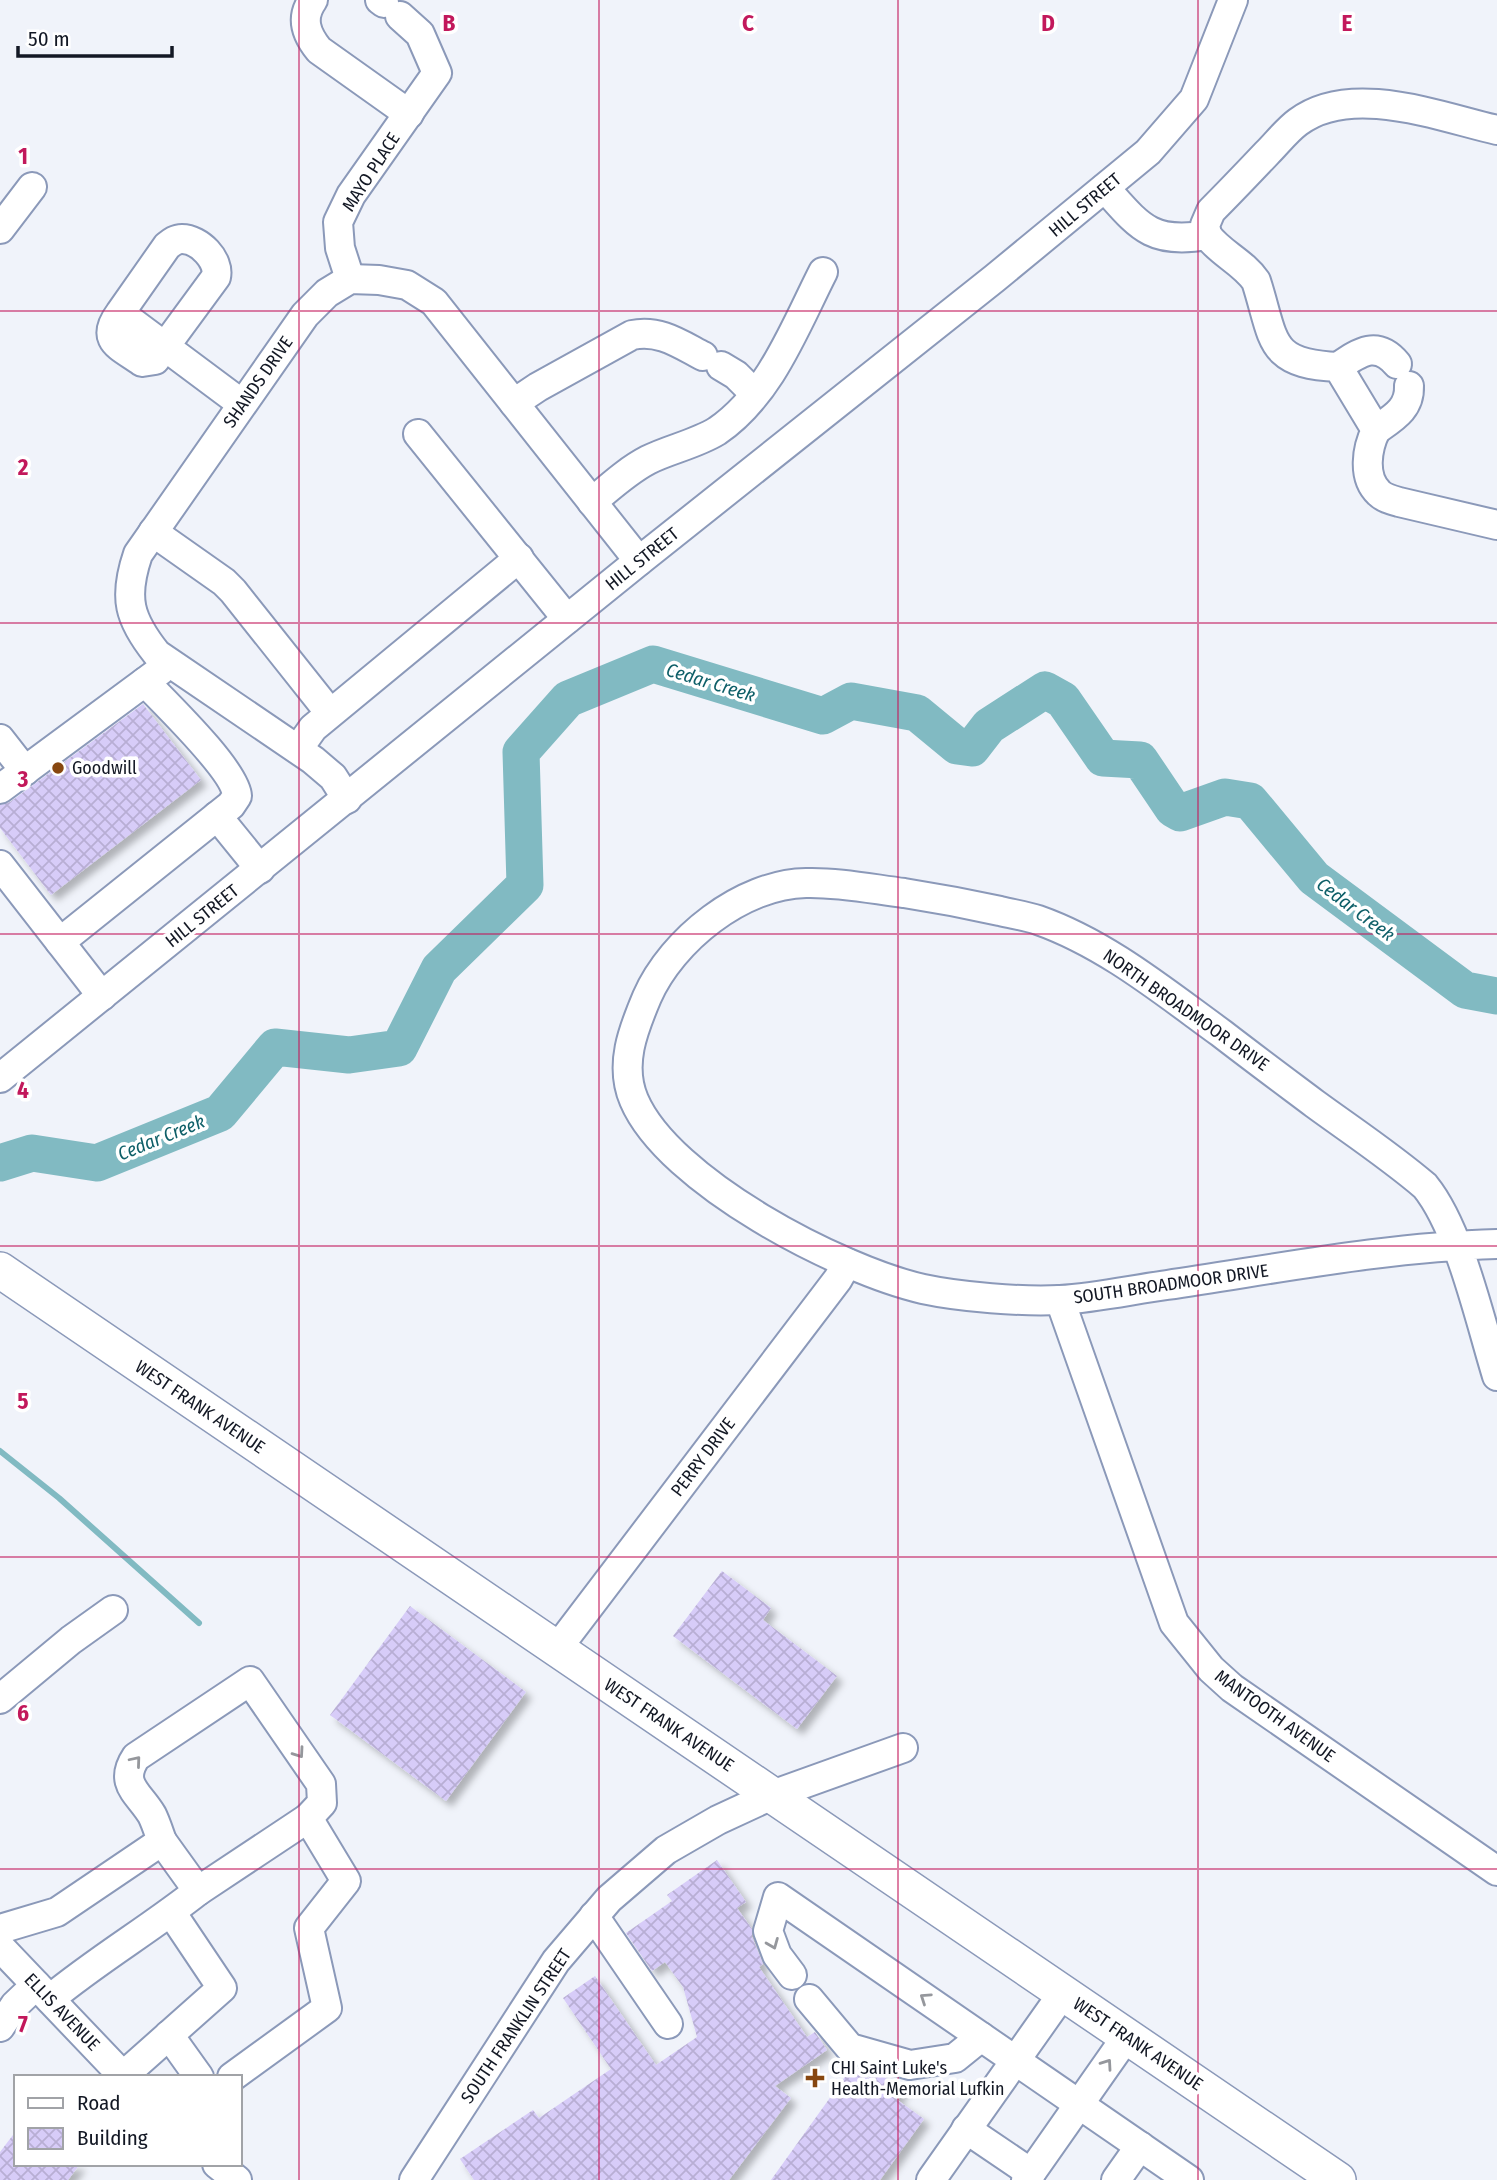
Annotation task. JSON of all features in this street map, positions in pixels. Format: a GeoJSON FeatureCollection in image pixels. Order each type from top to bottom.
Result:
{"type":"FeatureCollection","features":[{"type":"Feature","properties":{"kind":"main road","name":"WEST FRANK AVENUE"},"geometry":{"type":"LineString","coordinates":[[0,1270],[1338,2180]]}},
{"type":"Feature","properties":{"kind":"street"},"geometry":{"type":"LineString","coordinates":[[313,0],[305,24],[312,41],[320,50],[409,114]]}},
{"type":"Feature","properties":{"kind":"street","name":"HILL STREET"},"geometry":{"type":"LineString","coordinates":[[0,1078],[639,561],[985,287],[1148,152],[1194,99],[1233,0]]}},
{"type":"Feature","properties":{"kind":"street","name":"MAYO PLACE"},"geometry":{"type":"LineString","coordinates":[[350,279],[340,248],[338,222],[351,195],[437,73],[420,34],[388,6]]}},
{"type":"Feature","properties":{"kind":"street"},"geometry":{"type":"LineString","coordinates":[[1497,130],[1384,104],[1362,103],[1318,112],[1289,130],[1211,211],[1205,225],[1212,242],[1251,273],[1256,281],[1280,352],[1297,362],[1338,367],[1364,351],[1378,350],[1389,355],[1403,375],[1409,394],[1405,407],[1376,430],[1367,452],[1368,467],[1376,490],[1384,497],[1399,502],[1497,525]]}},
{"type":"Feature","properties":{"kind":"street"},"geometry":{"type":"LineString","coordinates":[[0,229],[32,187]]}},
{"type":"Feature","properties":{"kind":"street"},"geometry":{"type":"LineString","coordinates":[[1105,188],[1144,229],[1162,237],[1185,239],[1207,235]]}},
{"type":"Feature","properties":{"kind":"street"},"geometry":{"type":"LineString","coordinates":[[165,347],[216,277],[218,270],[211,256],[185,238],[175,240],[167,246],[120,313],[165,347],[242,404]]}},
{"type":"Feature","properties":{"kind":"street"},"geometry":{"type":"LineString","coordinates":[[592,502],[622,476],[647,460],[715,432],[734,417],[766,380],[823,272]]}},
{"type":"Feature","properties":{"kind":"street"},"geometry":{"type":"LineString","coordinates":[[350,279],[407,285],[434,302],[639,561]]}},
{"type":"Feature","properties":{"kind":"street","name":"SHANDS DRIVE"},"geometry":{"type":"LineString","coordinates":[[347,799],[333,777],[298,749],[157,654],[141,634],[130,604],[132,572],[138,554],[305,315],[327,293],[350,279]]}},
{"type":"Feature","properties":{"kind":"street"},"geometry":{"type":"LineString","coordinates":[[514,403],[632,335],[645,332],[666,337],[712,361],[736,375],[754,393]]}},
{"type":"Feature","properties":{"kind":"street"},"geometry":{"type":"LineString","coordinates":[[1338,367],[1376,430]]}},
{"type":"Feature","properties":{"kind":"street"},"geometry":{"type":"LineString","coordinates":[[418,434],[567,619]]}},
{"type":"Feature","properties":{"kind":"street"},"geometry":{"type":"LineString","coordinates":[[153,532],[233,591],[330,713]]}},
{"type":"Feature","properties":{"kind":"street"},"geometry":{"type":"LineString","coordinates":[[298,749],[313,728],[330,713],[519,558]]}},
{"type":"Feature","properties":{"kind":"street"},"geometry":{"type":"LineString","coordinates":[[0,789],[168,662]]}},
{"type":"Feature","properties":{"kind":"street"},"geometry":{"type":"LineString","coordinates":[[60,942],[235,800],[237,791],[217,760],[145,682]]}},
{"type":"Feature","properties":{"kind":"street"},"geometry":{"type":"LineString","coordinates":[[0,739],[24,771]]}},
{"type":"Feature","properties":{"kind":"street"},"geometry":{"type":"LineString","coordinates":[[217,816],[260,869]]}},
{"type":"Feature","properties":{"kind":"street"},"geometry":{"type":"LineString","coordinates":[[0,865],[102,996]]}},
{"type":"Feature","properties":{"kind":"street","name":"NORTH BROADMOOR DRIVE"},"geometry":{"type":"LineString","coordinates":[[847,1263],[753,1213],[697,1174],[665,1145],[642,1115],[632,1097],[629,1076],[629,1041],[664,965],[684,943],[755,892],[804,882],[940,898],[1038,920],[1100,949],[1160,987],[1406,1170],[1436,1199],[1456,1245],[1497,1376]]}},
{"type":"Feature","properties":{"kind":"street","name":"SOUTH BROADMOOR DRIVE"},"geometry":{"type":"LineString","coordinates":[[847,1263],[923,1289],[990,1297],[1060,1300],[1456,1245],[1497,1244]]}},
{"type":"Feature","properties":{"kind":"street","name":"PERRY DRIVE"},"geometry":{"type":"LineString","coordinates":[[556,1650],[838,1279],[847,1263]]}},
{"type":"Feature","properties":{"kind":"street","name":"MANTOOTH AVENUE"},"geometry":{"type":"LineString","coordinates":[[1060,1300],[1174,1623],[1192,1647],[1232,1688],[1497,1871]]}},
{"type":"Feature","properties":{"kind":"street"},"geometry":{"type":"LineString","coordinates":[[0,1699],[71,1640],[113,1610]]}},
{"type":"Feature","properties":{"kind":"street"},"geometry":{"type":"LineString","coordinates":[[0,2027],[15,2005],[76,1978],[198,1891],[308,1818],[322,1803],[321,1784],[250,1681],[136,1757],[128,1769],[129,1784],[152,1816],[162,1841],[198,1891]]}},
{"type":"Feature","properties":{"kind":"street","name":"SOUTH FRANKLIN STREET"},"geometry":{"type":"LineString","coordinates":[[414,2180],[556,1961],[609,1899],[666,1850],[718,1820],[772,1795],[904,1748]]}},
{"type":"Feature","properties":{"kind":"street"},"geometry":{"type":"LineString","coordinates":[[235,2075],[327,2008],[309,1928],[346,1881],[308,1818]]}},
{"type":"Feature","properties":{"kind":"street"},"geometry":{"type":"LineString","coordinates":[[0,1929],[57,1912],[162,1841]]}},
{"type":"Feature","properties":{"kind":"street"},"geometry":{"type":"LineString","coordinates":[[792,1975],[777,1955],[768,1930],[778,1897],[1189,2180]]}},
{"type":"Feature","properties":{"kind":"street"},"geometry":{"type":"LineString","coordinates":[[124,2075],[222,1988],[172,1912]]}},
{"type":"Feature","properties":{"kind":"street"},"geometry":{"type":"LineString","coordinates":[[594,1916],[668,2024]]}},
{"type":"Feature","properties":{"kind":"street","name":"ELLIS AVENUE"},"geometry":{"type":"LineString","coordinates":[[0,1947],[122,2075]]}},
{"type":"Feature","properties":{"kind":"street"},"geometry":{"type":"LineString","coordinates":[[930,2180],[1063,1993]]}},
{"type":"Feature","properties":{"kind":"street"},"geometry":{"type":"LineString","coordinates":[[808,1998],[850,2048],[909,2065],[955,2058],[981,2037]]}},
{"type":"Feature","properties":{"kind":"street"},"geometry":{"type":"LineString","coordinates":[[169,2035],[198,2075]]}},
{"type":"Feature","properties":{"kind":"street"},"geometry":{"type":"LineString","coordinates":[[967,2129],[1029,2176],[1127,2036]]}},
{"type":"Feature","properties":{"kind":"street"},"geometry":{"type":"LineString","coordinates":[[1116,2180],[1140,2146]]}},
{"type":"Feature","properties":{"kind":"street"},"geometry":{"type":"LineString","coordinates":[[220,2166],[237,2180]]}},
{"type":"Feature","properties":{"kind":"building"},"geometry":{"type":"Polygon","coordinates":[[[143,704],[201,780],[51,895],[0,828],[0,805],[10,802],[143,704]]]}},
{"type":"Feature","properties":{"kind":"building"},"geometry":{"type":"Polygon","coordinates":[[[722,1571],[771,1608],[763,1620],[837,1676],[797,1729],[673,1636],[722,1571]]]}},
{"type":"Feature","properties":{"kind":"building"},"geometry":{"type":"Polygon","coordinates":[[[410,1606],[526,1692],[446,1801],[330,1715],[410,1606]]]}},
{"type":"Feature","properties":{"kind":"building"},"geometry":{"type":"Polygon","coordinates":[[[717,1860],[746,1902],[737,1908],[752,1929],[752,1937],[763,1964],[759,1967],[807,2037],[815,2032],[827,2050],[775,2086],[791,2098],[729,2180],[474,2180],[460,2159],[533,2110],[539,2118],[611,2069],[563,1998],[595,1976],[656,2065],[697,2037],[683,1987],[665,1962],[652,1971],[626,1933],[672,1901],[667,1895],[717,1860]]]}},
{"type":"Feature","properties":{"kind":"building"},"geometry":{"type":"Polygon","coordinates":[[[852,2067],[868,2079],[873,2072],[880,2074],[903,2090],[896,2099],[924,2119],[880,2180],[771,2180],[852,2067]]]}},
{"type":"Feature","properties":{"kind":"building"},"geometry":{"type":"Polygon","coordinates":[[[14,2134],[14,2166],[78,2166],[68,2180],[0,2180],[0,2152],[14,2134]]]}},
{"type":"Feature","properties":{"kind":"waterway","name":"Cedar Creek"},"geometry":{"type":"LineString","coordinates":[[0,1163],[32,1153],[97,1163],[220,1113],[275,1047],[349,1055],[399,1048],[439,969],[525,885],[521,752],[568,699],[653,664],[823,716],[851,701],[917,713],[957,746],[972,748],[989,726],[1045,690],[1063,700],[1103,758],[1140,760],[1173,809],[1180,813],[1225,797],[1250,801],[1314,878],[1465,990],[1497,996]]}},
{"type":"Feature","properties":{"kind":"waterway"},"geometry":{"type":"LineString","coordinates":[[0,1451],[59,1498],[199,1623]]}},
{"type":"Feature","properties":{"kind":"place","name":"Goodwill"},"geometry":{"type":"Point","coordinates":[58,768]}},
{"type":"Feature","properties":{"kind":"place","name":"CHI Saint Luke's Health-Memorial Lufkin"},"geometry":{"type":"Point","coordinates":[815,2078]}}]}
